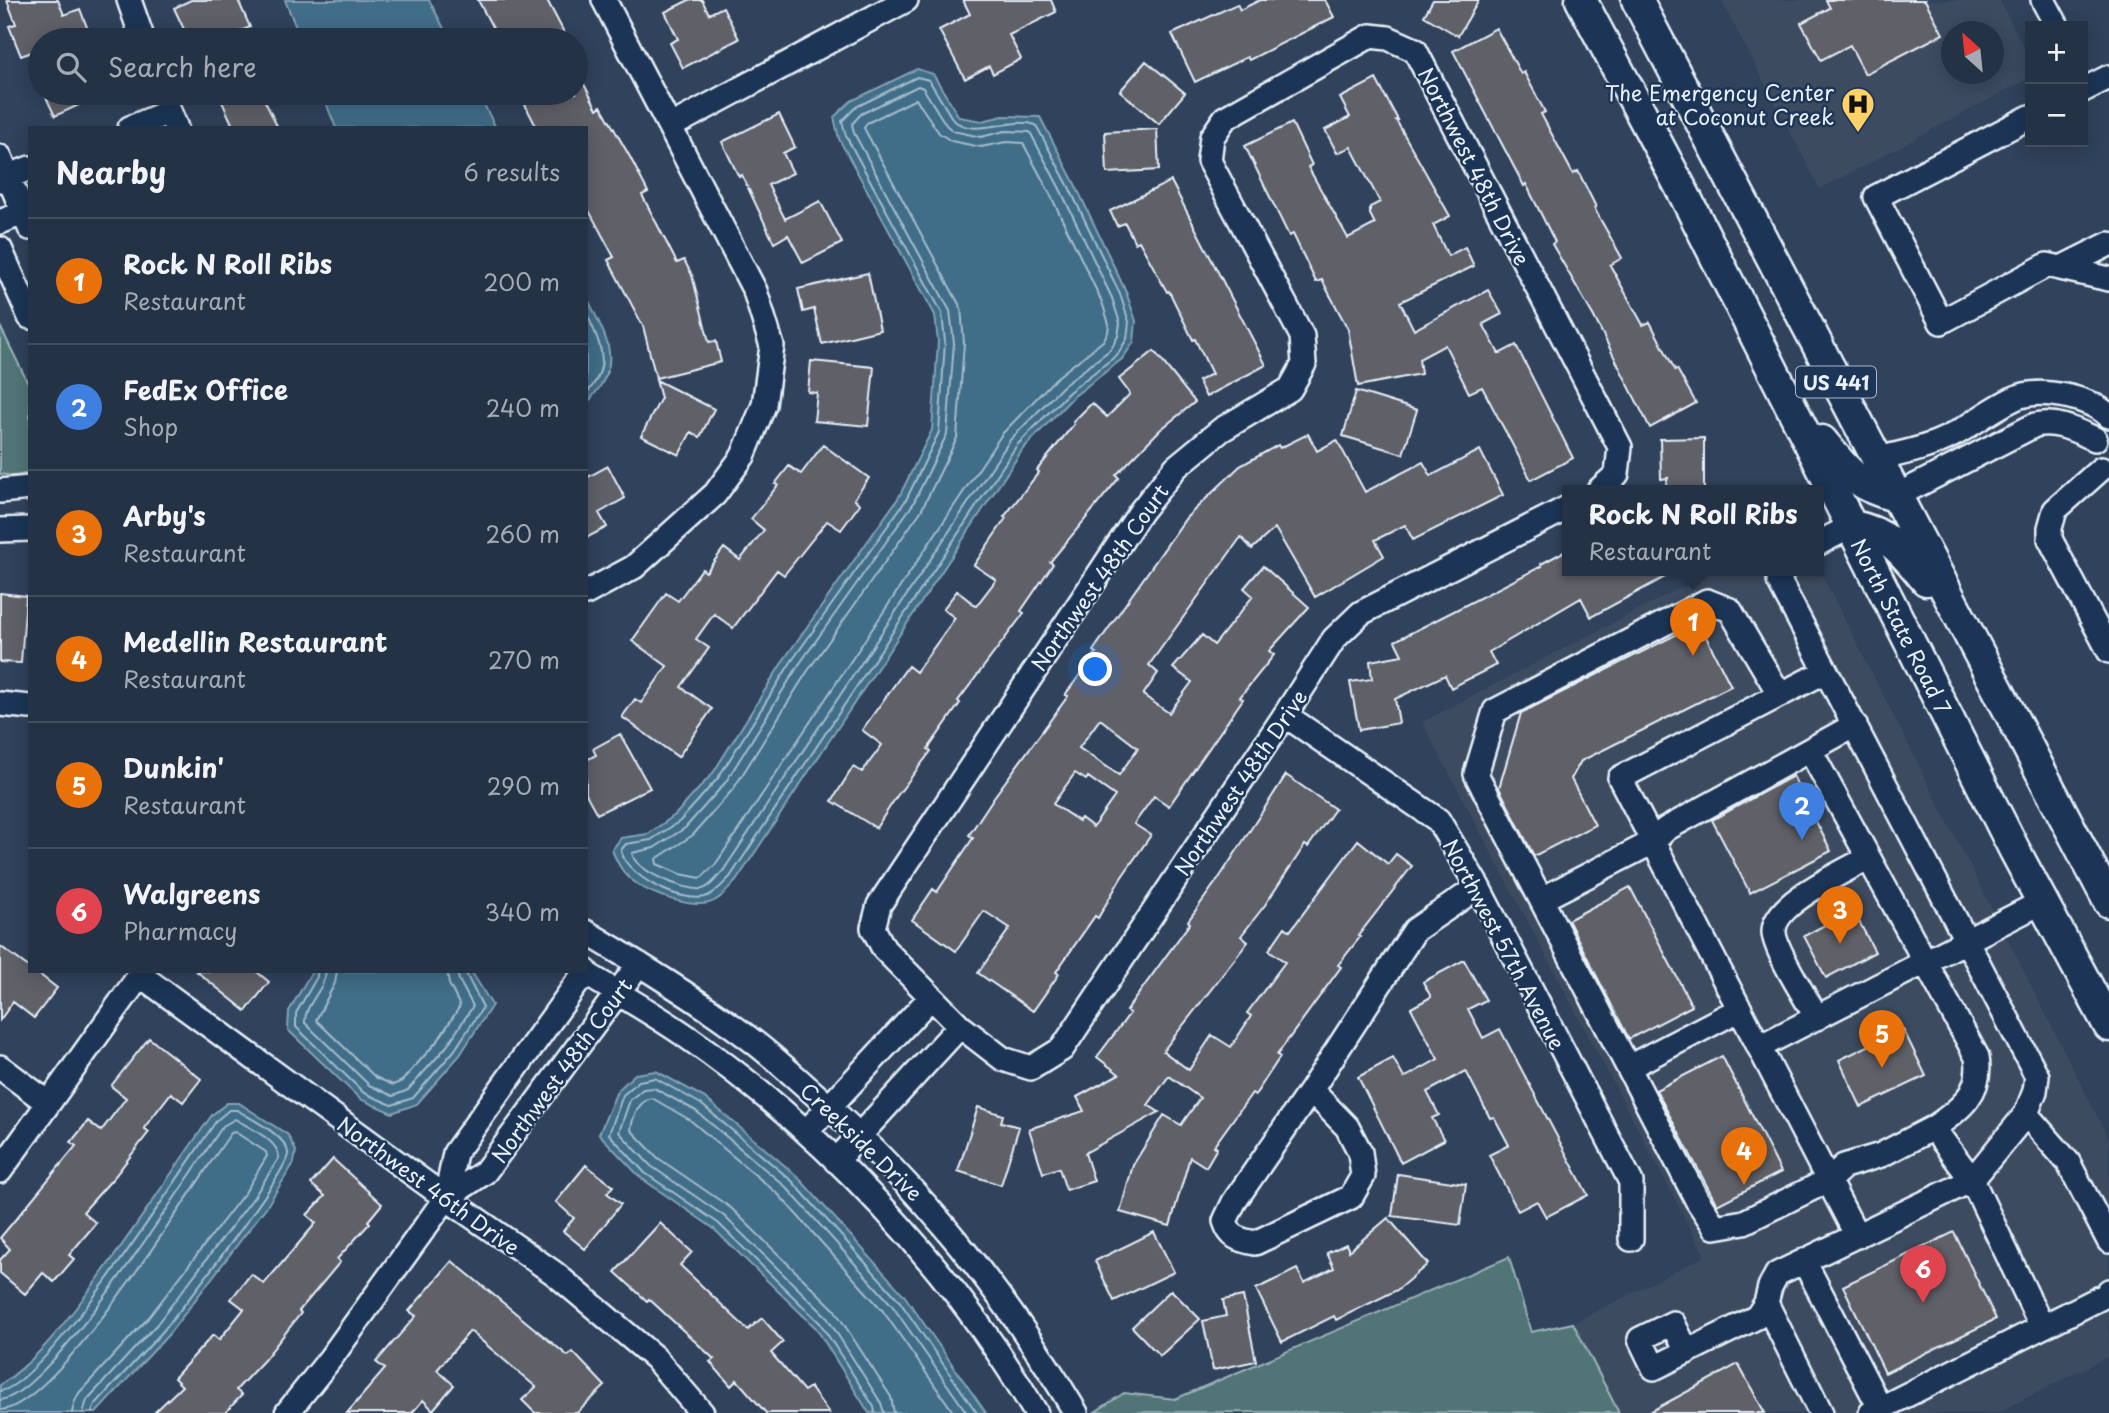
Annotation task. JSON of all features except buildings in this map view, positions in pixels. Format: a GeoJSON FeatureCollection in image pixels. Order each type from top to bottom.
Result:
{"type":"FeatureCollection","features":[{"type":"Feature","properties":{"kind":"main road","name":"North State Road 7"},"geometry":{"type":"LineString","coordinates":[[1581,0],[1684,194],[2042,902],[2109,1026]]}},
{"type":"Feature","properties":{"kind":"main road"},"geometry":{"type":"LineString","coordinates":[[1621,0],[1655,36]]}},
{"type":"Feature","properties":{"kind":"main road","name":"US 441"},"geometry":{"type":"LineString","coordinates":[[1637,0],[2109,902]]}},
{"type":"Feature","properties":{"kind":"main road"},"geometry":{"type":"LineString","coordinates":[[1788,400],[1853,479],[1881,493],[1896,496]]}},
{"type":"Feature","properties":{"kind":"main road"},"geometry":{"type":"LineString","coordinates":[[1852,526],[1868,528],[1898,546],[1964,626]]}},
{"type":"Feature","properties":{"kind":"street"},"geometry":{"type":"LineString","coordinates":[[129,0],[139,28]]}},
{"type":"Feature","properties":{"kind":"street"},"geometry":{"type":"LineString","coordinates":[[588,592],[634,567],[715,494],[743,456],[764,405],[772,346],[755,291],[604,0]]}},
{"type":"Feature","properties":{"kind":"street"},"geometry":{"type":"LineString","coordinates":[[671,125],[906,0]]}},
{"type":"Feature","properties":{"kind":"street"},"geometry":{"type":"LineString","coordinates":[[2043,0],[2054,21]]}},
{"type":"Feature","properties":{"kind":"street","name":"Northwest 48th Drive"},"geometry":{"type":"LineString","coordinates":[[1212,136],[1225,118],[1370,36],[1388,38],[1415,50],[1620,447],[1617,474],[1605,485]]}},
{"type":"Feature","properties":{"kind":"street"},"geometry":{"type":"LineString","coordinates":[[135,126],[169,111]]}},
{"type":"Feature","properties":{"kind":"street"},"geometry":{"type":"LineString","coordinates":[[2025,120],[1876,197],[1941,322],[2047,265],[2109,279]]}},
{"type":"Feature","properties":{"kind":"street","name":"Northwest 48th Court"},"geometry":{"type":"LineString","coordinates":[[932,997],[884,949],[873,928],[879,905],[1141,511],[1176,467],[1221,430],[1290,388],[1304,364],[1302,337],[1209,161],[1212,136]]}},
{"type":"Feature","properties":{"kind":"street"},"geometry":{"type":"LineString","coordinates":[[0,222],[28,217],[3,171],[28,168]]}},
{"type":"Feature","properties":{"kind":"street"},"geometry":{"type":"LineString","coordinates":[[2061,268],[2109,244]]}},
{"type":"Feature","properties":{"kind":"street"},"geometry":{"type":"LineString","coordinates":[[0,249],[28,312]]}},
{"type":"Feature","properties":{"kind":"street"},"geometry":{"type":"LineString","coordinates":[[2035,425],[2040,393]]}},
{"type":"Feature","properties":{"kind":"street"},"geometry":{"type":"LineString","coordinates":[[1877,460],[1919,450],[1952,435],[2015,397],[2040,393],[2070,397],[2101,408],[2109,418],[2102,424],[2095,439],[2095,458],[2105,472],[2055,510],[2050,539],[2109,651]]}},
{"type":"Feature","properties":{"kind":"street"},"geometry":{"type":"LineString","coordinates":[[1896,496],[2035,425],[2057,424],[2095,439]]}},
{"type":"Feature","properties":{"kind":"street"},"geometry":{"type":"LineString","coordinates":[[0,491],[28,488]]}},
{"type":"Feature","properties":{"kind":"street","name":"Northwest 48th Drive"},"geometry":{"type":"LineString","coordinates":[[932,997],[960,1026],[1003,1059],[1031,1068],[1062,1049],[1334,639],[1362,613],[1562,511]]}},
{"type":"Feature","properties":{"kind":"street"},"geometry":{"type":"LineString","coordinates":[[1824,540],[1852,526]]}},
{"type":"Feature","properties":{"kind":"street"},"geometry":{"type":"LineString","coordinates":[[0,530],[28,529]]}},
{"type":"Feature","properties":{"kind":"street"},"geometry":{"type":"LineString","coordinates":[[1687,1352],[1757,1317],[1766,1303],[1777,1274],[1972,1180],[2026,1114],[2035,1091],[2037,1076],[1779,581],[1781,576]]}},
{"type":"Feature","properties":{"kind":"street"},"geometry":{"type":"LineString","coordinates":[[1780,695],[1730,610],[1707,601],[1495,711],[1476,774],[1697,1200],[1715,1227],[1744,1222],[1829,1180],[1844,1167],[1881,1155],[1933,1128],[1954,1114],[1974,1090],[1979,1073],[1977,1057],[1810,750]]}},
{"type":"Feature","properties":{"kind":"street"},"geometry":{"type":"LineString","coordinates":[[1826,671],[1620,778],[1857,1236]]}},
{"type":"Feature","properties":{"kind":"street"},"geometry":{"type":"LineString","coordinates":[[0,704],[28,707]]}},
{"type":"Feature","properties":{"kind":"street","name":"Northwest 57th Avenue"},"geometry":{"type":"LineString","coordinates":[[1285,715],[1438,820],[1478,887],[1631,1182],[1631,1240]]}},
{"type":"Feature","properties":{"kind":"street"},"geometry":{"type":"LineString","coordinates":[[1542,900],[1653,842],[1666,830],[1855,725]]}},
{"type":"Feature","properties":{"kind":"street"},"geometry":{"type":"LineString","coordinates":[[1817,1018],[1779,948],[1773,933],[1775,920],[1788,904],[1868,858]]}},
{"type":"Feature","properties":{"kind":"street"},"geometry":{"type":"LineString","coordinates":[[1311,1090],[1347,1127],[1360,1152],[1363,1176],[1351,1197],[1255,1243],[1238,1240],[1229,1233],[1226,1220],[1234,1202],[1415,930],[1478,887]]}},
{"type":"Feature","properties":{"kind":"street"},"geometry":{"type":"LineString","coordinates":[[1759,1047],[2042,902]]}},
{"type":"Feature","properties":{"kind":"street","name":"Creekside Drive"},"geometry":{"type":"LineString","coordinates":[[588,933],[748,1037],[860,1135],[911,1187],[973,1259],[1043,1357],[1076,1413]]}},
{"type":"Feature","properties":{"kind":"street","name":"Northwest 48th Court"},"geometry":{"type":"LineString","coordinates":[[588,968],[607,945]]}},
{"type":"Feature","properties":{"kind":"street","name":"Northwest 48th Court"},"geometry":{"type":"LineString","coordinates":[[286,1413],[330,1359],[446,1198],[485,1172],[639,964]]}},
{"type":"Feature","properties":{"kind":"street"},"geometry":{"type":"LineString","coordinates":[[0,1171],[141,973]]}},
{"type":"Feature","properties":{"kind":"street","name":"Northwest 46th Drive"},"geometry":{"type":"LineString","coordinates":[[141,973],[446,1198],[554,1273],[655,1358],[702,1413]]}},
{"type":"Feature","properties":{"kind":"street","name":"Northwest 48th Court"},"geometry":{"type":"LineString","coordinates":[[446,1198],[455,1153],[584,973]]}},
{"type":"Feature","properties":{"kind":"street","name":"Creekside Drive"},"geometry":{"type":"LineString","coordinates":[[587,973],[686,1035],[744,1079],[836,1161],[875,1200],[961,1299],[1036,1413]]}},
{"type":"Feature","properties":{"kind":"street"},"geometry":{"type":"LineString","coordinates":[[806,1132],[932,997]]}},
{"type":"Feature","properties":{"kind":"street"},"geometry":{"type":"LineString","coordinates":[[1629,1067],[1740,1009]]}},
{"type":"Feature","properties":{"kind":"street"},"geometry":{"type":"LineString","coordinates":[[836,1161],[960,1026]]}},
{"type":"Feature","properties":{"kind":"street"},"geometry":{"type":"LineString","coordinates":[[0,1068],[48,1103]]}},
{"type":"Feature","properties":{"kind":"street"},"geometry":{"type":"LineString","coordinates":[[2026,1114],[2068,1162],[2109,1241]]}},
{"type":"Feature","properties":{"kind":"street"},"geometry":{"type":"LineString","coordinates":[[1933,1128],[1972,1180],[2042,1327]]}},
{"type":"Feature","properties":{"kind":"street"},"geometry":{"type":"LineString","coordinates":[[1804,1261],[1875,1411],[2106,1295],[2109,1290]]}},
{"type":"Feature","properties":{"kind":"street"},"geometry":{"type":"LineString","coordinates":[[1766,1303],[1821,1413]]}},
{"type":"Feature","properties":{"kind":"shaded area","name":"The Emergency Center at Coconut Creek"},"geometry":{"type":"Polygon","coordinates":[[[1721,0],[1999,0],[2025,49],[2025,81],[1820,189],[1721,0]]]}},
{"type":"Feature","properties":{"kind":"shaded area"},"geometry":{"type":"Polygon","coordinates":[[[1703,576],[1822,576],[2109,1139],[2109,1356],[1997,1413],[1619,1413],[1573,1323],[1705,1256],[1422,722],[1703,576]]]}},
{"type":"Feature","properties":{"kind":"green space"},"geometry":{"type":"Polygon","coordinates":[[[0,326],[28,383],[28,473],[15,476],[0,474],[0,326]]]}},
{"type":"Feature","properties":{"kind":"green space"},"geometry":{"type":"Polygon","coordinates":[[[1509,1257],[1531,1332],[1573,1323],[1619,1413],[1095,1412],[1124,1393],[1175,1399],[1509,1257]]]}},
{"type":"Feature","properties":{"kind":"water"},"geometry":{"type":"Polygon","coordinates":[[[285,0],[429,0],[444,28],[296,28],[285,0]]]}},
{"type":"Feature","properties":{"kind":"water"},"geometry":{"type":"Polygon","coordinates":[[[917,69],[933,74],[959,117],[982,121],[1003,116],[1040,117],[1126,292],[1136,321],[1134,342],[1122,359],[1073,397],[1023,449],[736,881],[719,898],[708,903],[673,900],[633,881],[623,871],[612,850],[621,838],[648,834],[675,815],[713,773],[785,658],[899,497],[932,430],[938,342],[935,315],[839,139],[834,117],[851,101],[917,69]]]}},
{"type":"Feature","properties":{"kind":"water"},"geometry":{"type":"Polygon","coordinates":[[[327,105],[484,105],[495,126],[335,126],[327,105]]]}},
{"type":"Feature","properties":{"kind":"water"},"geometry":{"type":"Polygon","coordinates":[[[588,299],[609,351],[606,376],[588,402],[588,299]]]}},
{"type":"Feature","properties":{"kind":"water"},"geometry":{"type":"Polygon","coordinates":[[[311,973],[472,973],[492,1005],[460,1055],[417,1104],[392,1113],[360,1099],[288,1030],[289,1011],[311,973]]]}},
{"type":"Feature","properties":{"kind":"water"},"geometry":{"type":"Polygon","coordinates":[[[656,1071],[705,1098],[797,1176],[904,1295],[986,1413],[869,1413],[816,1328],[713,1228],[641,1178],[599,1134],[617,1091],[635,1074],[656,1071]]]}},
{"type":"Feature","properties":{"kind":"water"},"geometry":{"type":"Polygon","coordinates":[[[227,1103],[239,1103],[288,1135],[296,1151],[294,1163],[267,1206],[169,1334],[96,1413],[0,1413],[0,1385],[36,1355],[66,1321],[212,1115],[227,1103]]]}},
{"type":"Feature","properties":{"kind":"place","name":"The Emergency Center at Coconut Creek"},"geometry":{"type":"Point","coordinates":[1858,134]}},
{"type":"Feature","properties":{"kind":"place","name":"Rock N Roll Ribs"},"geometry":{"type":"Point","coordinates":[1693,656]}},
{"type":"Feature","properties":{"kind":"place","name":"FedEx Office"},"geometry":{"type":"Point","coordinates":[1802,840]}},
{"type":"Feature","properties":{"kind":"place","name":"Arby's"},"geometry":{"type":"Point","coordinates":[1840,944]}},
{"type":"Feature","properties":{"kind":"place","name":"Dunkin'"},"geometry":{"type":"Point","coordinates":[1882,1068]}},
{"type":"Feature","properties":{"kind":"place","name":"Medellin Restaurant"},"geometry":{"type":"Point","coordinates":[1744,1185]}},
{"type":"Feature","properties":{"kind":"place","name":"Walgreens"},"geometry":{"type":"Point","coordinates":[1923,1303]}}]}
